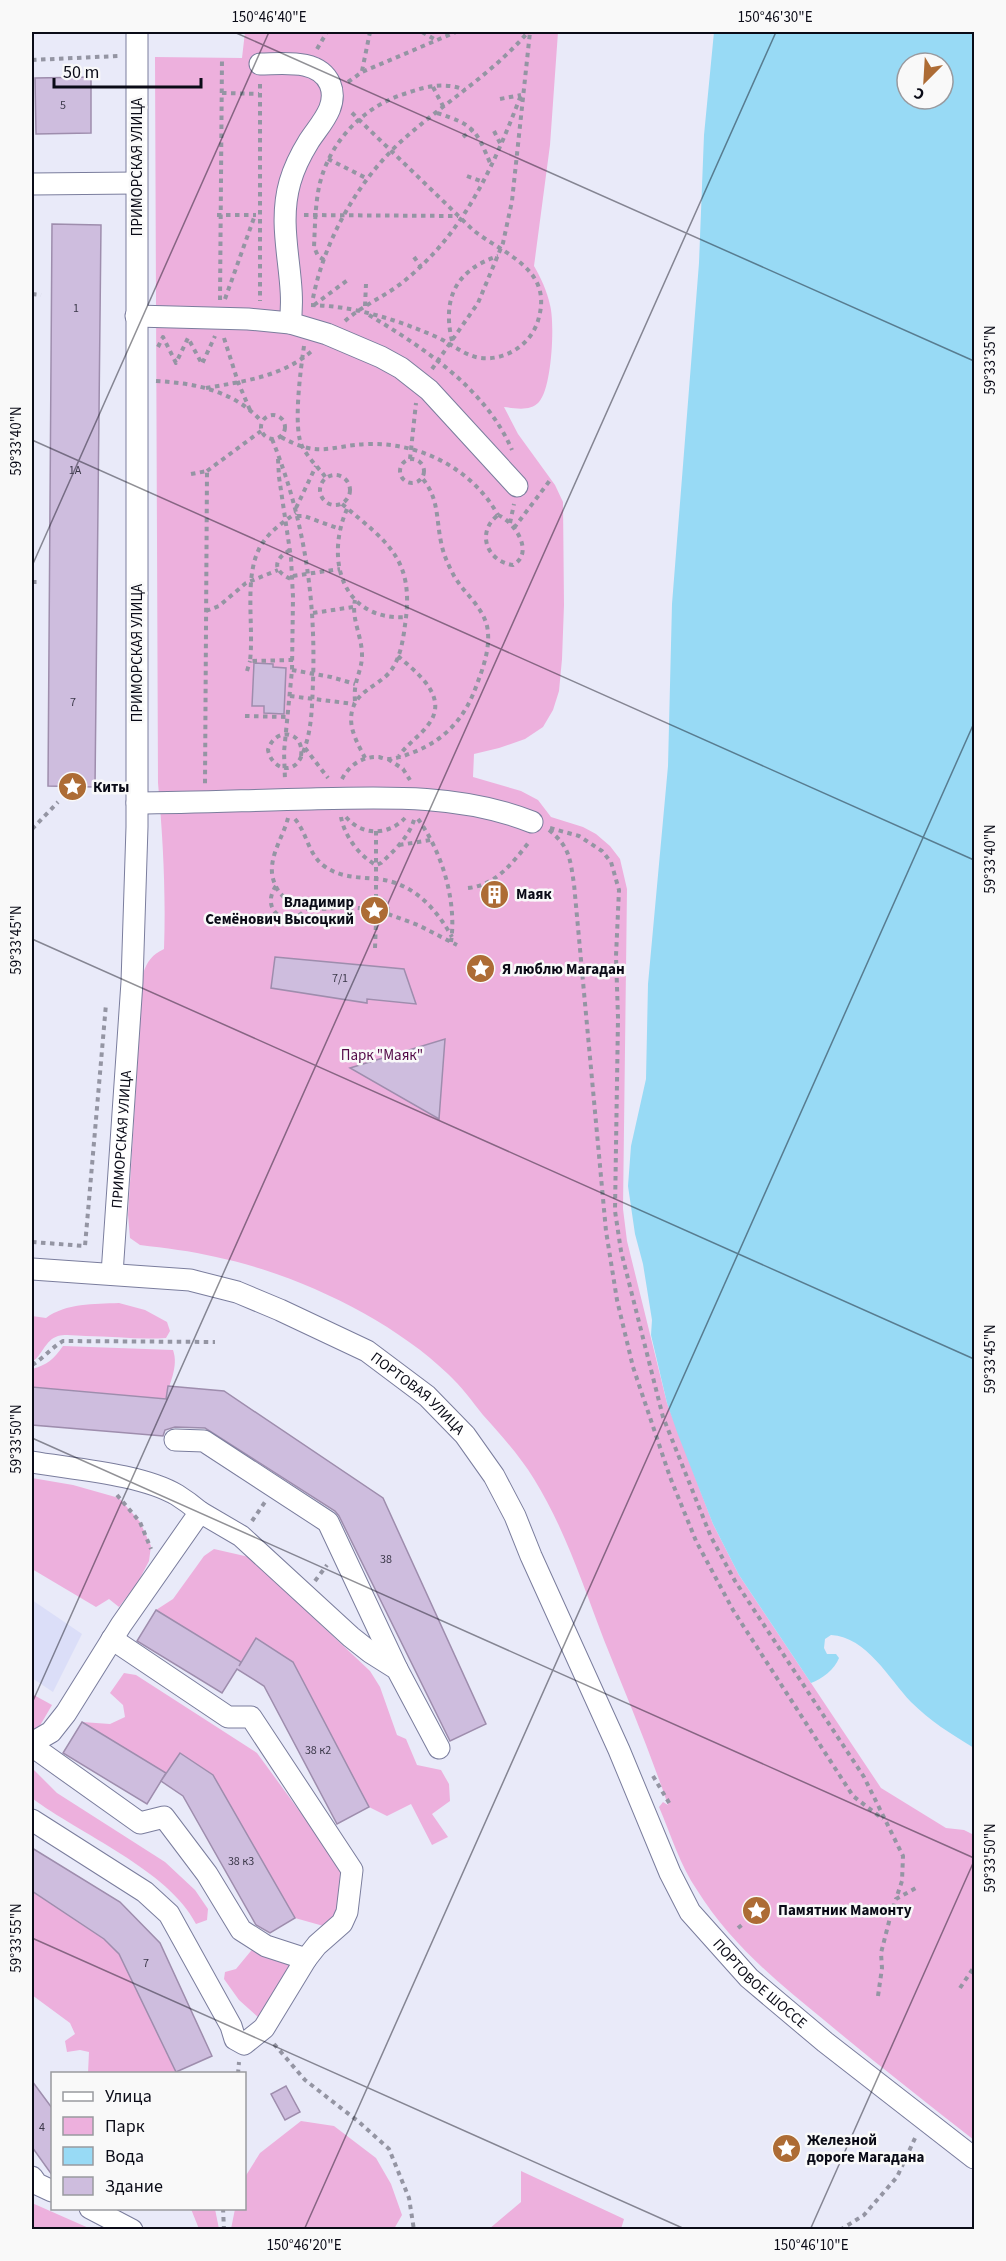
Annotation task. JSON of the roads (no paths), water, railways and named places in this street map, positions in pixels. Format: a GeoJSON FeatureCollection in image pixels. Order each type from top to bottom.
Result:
{"type":"FeatureCollection","features":[{"type":"Feature","properties":{"kind":"street","name":"ПРИМОРСКАЯ УЛИЦА"},"geometry":{"type":"LineString","coordinates":[[112,1274],[132,982],[137,803],[137,32]]}},
{"type":"Feature","properties":{"kind":"street"},"geometry":{"type":"LineString","coordinates":[[260,63],[308,65],[325,76],[332,94],[330,110],[305,148],[293,174],[285,209],[292,303],[301,325]]}},
{"type":"Feature","properties":{"kind":"street"},"geometry":{"type":"LineString","coordinates":[[32,184],[136,183]]}},
{"type":"Feature","properties":{"kind":"street"},"geometry":{"type":"LineString","coordinates":[[136,316],[248,319],[301,325],[381,357],[401,368],[429,390],[517,486]]}},
{"type":"Feature","properties":{"kind":"street"},"geometry":{"type":"LineString","coordinates":[[137,803],[338,798],[434,799],[494,809],[538,823]]}},
{"type":"Feature","properties":{"kind":"street","name":"ПОРТОВАЯ УЛИЦА"},"geometry":{"type":"LineString","coordinates":[[32,1269],[190,1280],[237,1292],[367,1351],[427,1396],[465,1435],[494,1476],[515,1516],[619,1750]]}},
{"type":"Feature","properties":{"kind":"street"},"geometry":{"type":"LineString","coordinates":[[175,1440],[204,1441],[328,1522],[397,1669],[439,1748]]}},
{"type":"Feature","properties":{"kind":"street"},"geometry":{"type":"LineString","coordinates":[[32,1462],[132,1479],[177,1495],[200,1512],[241,1536],[351,1637],[397,1669]]}},
{"type":"Feature","properties":{"kind":"street"},"geometry":{"type":"LineString","coordinates":[[200,1512],[56,1726],[32,1745],[140,1823],[164,1817],[207,1874],[241,1930],[266,1946],[306,1959]]}},
{"type":"Feature","properties":{"kind":"street"},"geometry":{"type":"LineString","coordinates":[[32,1820],[145,1892],[169,1914],[231,2026],[235,2039],[244,2044],[264,2028],[306,1959],[317,1945],[342,1923],[347,1912],[352,1870],[251,1717],[228,1717],[112,1640]]}},
{"type":"Feature","properties":{"kind":"street","name":"ПОРТОВОЕ ШОССЕ"},"geometry":{"type":"LineString","coordinates":[[619,1750],[670,1873],[690,1912],[749,1978],[975,2158]]}},
{"type":"Feature","properties":{"kind":"street"},"geometry":{"type":"LineString","coordinates":[[32,2177],[37,2184],[51,2191]]}},
{"type":"Feature","properties":{"kind":"street"},"geometry":{"type":"LineString","coordinates":[[94,2210],[132,2229]]}},
{"type":"Feature","properties":{"kind":"water"},"geometry":{"type":"Polygon","coordinates":[[[714,32],[974,32],[974,1748],[926,1715],[911,1702],[866,1651],[856,1643],[844,1638],[831,1635],[825,1639],[824,1648],[827,1654],[836,1654],[839,1658],[828,1673],[811,1683],[739,1575],[713,1524],[667,1403],[651,1335],[652,1320],[628,1186],[631,1146],[646,1079],[648,984],[668,766],[672,604],[699,263],[704,135],[714,32]]]}},
{"type":"Feature","properties":{"kind":"place","name":"Киты"},"geometry":{"type":"Point","coordinates":[72,787]}},
{"type":"Feature","properties":{"kind":"place","name":"Маяк"},"geometry":{"type":"Point","coordinates":[495,894]}},
{"type":"Feature","properties":{"kind":"place","name":"Владимир Семёнович Высоцкий"},"geometry":{"type":"Point","coordinates":[375,911]}},
{"type":"Feature","properties":{"kind":"place","name":"Я люблю Магадан"},"geometry":{"type":"Point","coordinates":[481,969]}},
{"type":"Feature","properties":{"kind":"place","name":"Памятник Мамонту"},"geometry":{"type":"Point","coordinates":[757,1910]}},
{"type":"Feature","properties":{"kind":"place","name":"Железной дороге Магадана"},"geometry":{"type":"Point","coordinates":[786,2149]}},
{"type":"Feature","properties":{"kind":"park label","name":"Парк \"Маяк\""},"geometry":{"type":"Point","coordinates":[382,1055]}}]}
